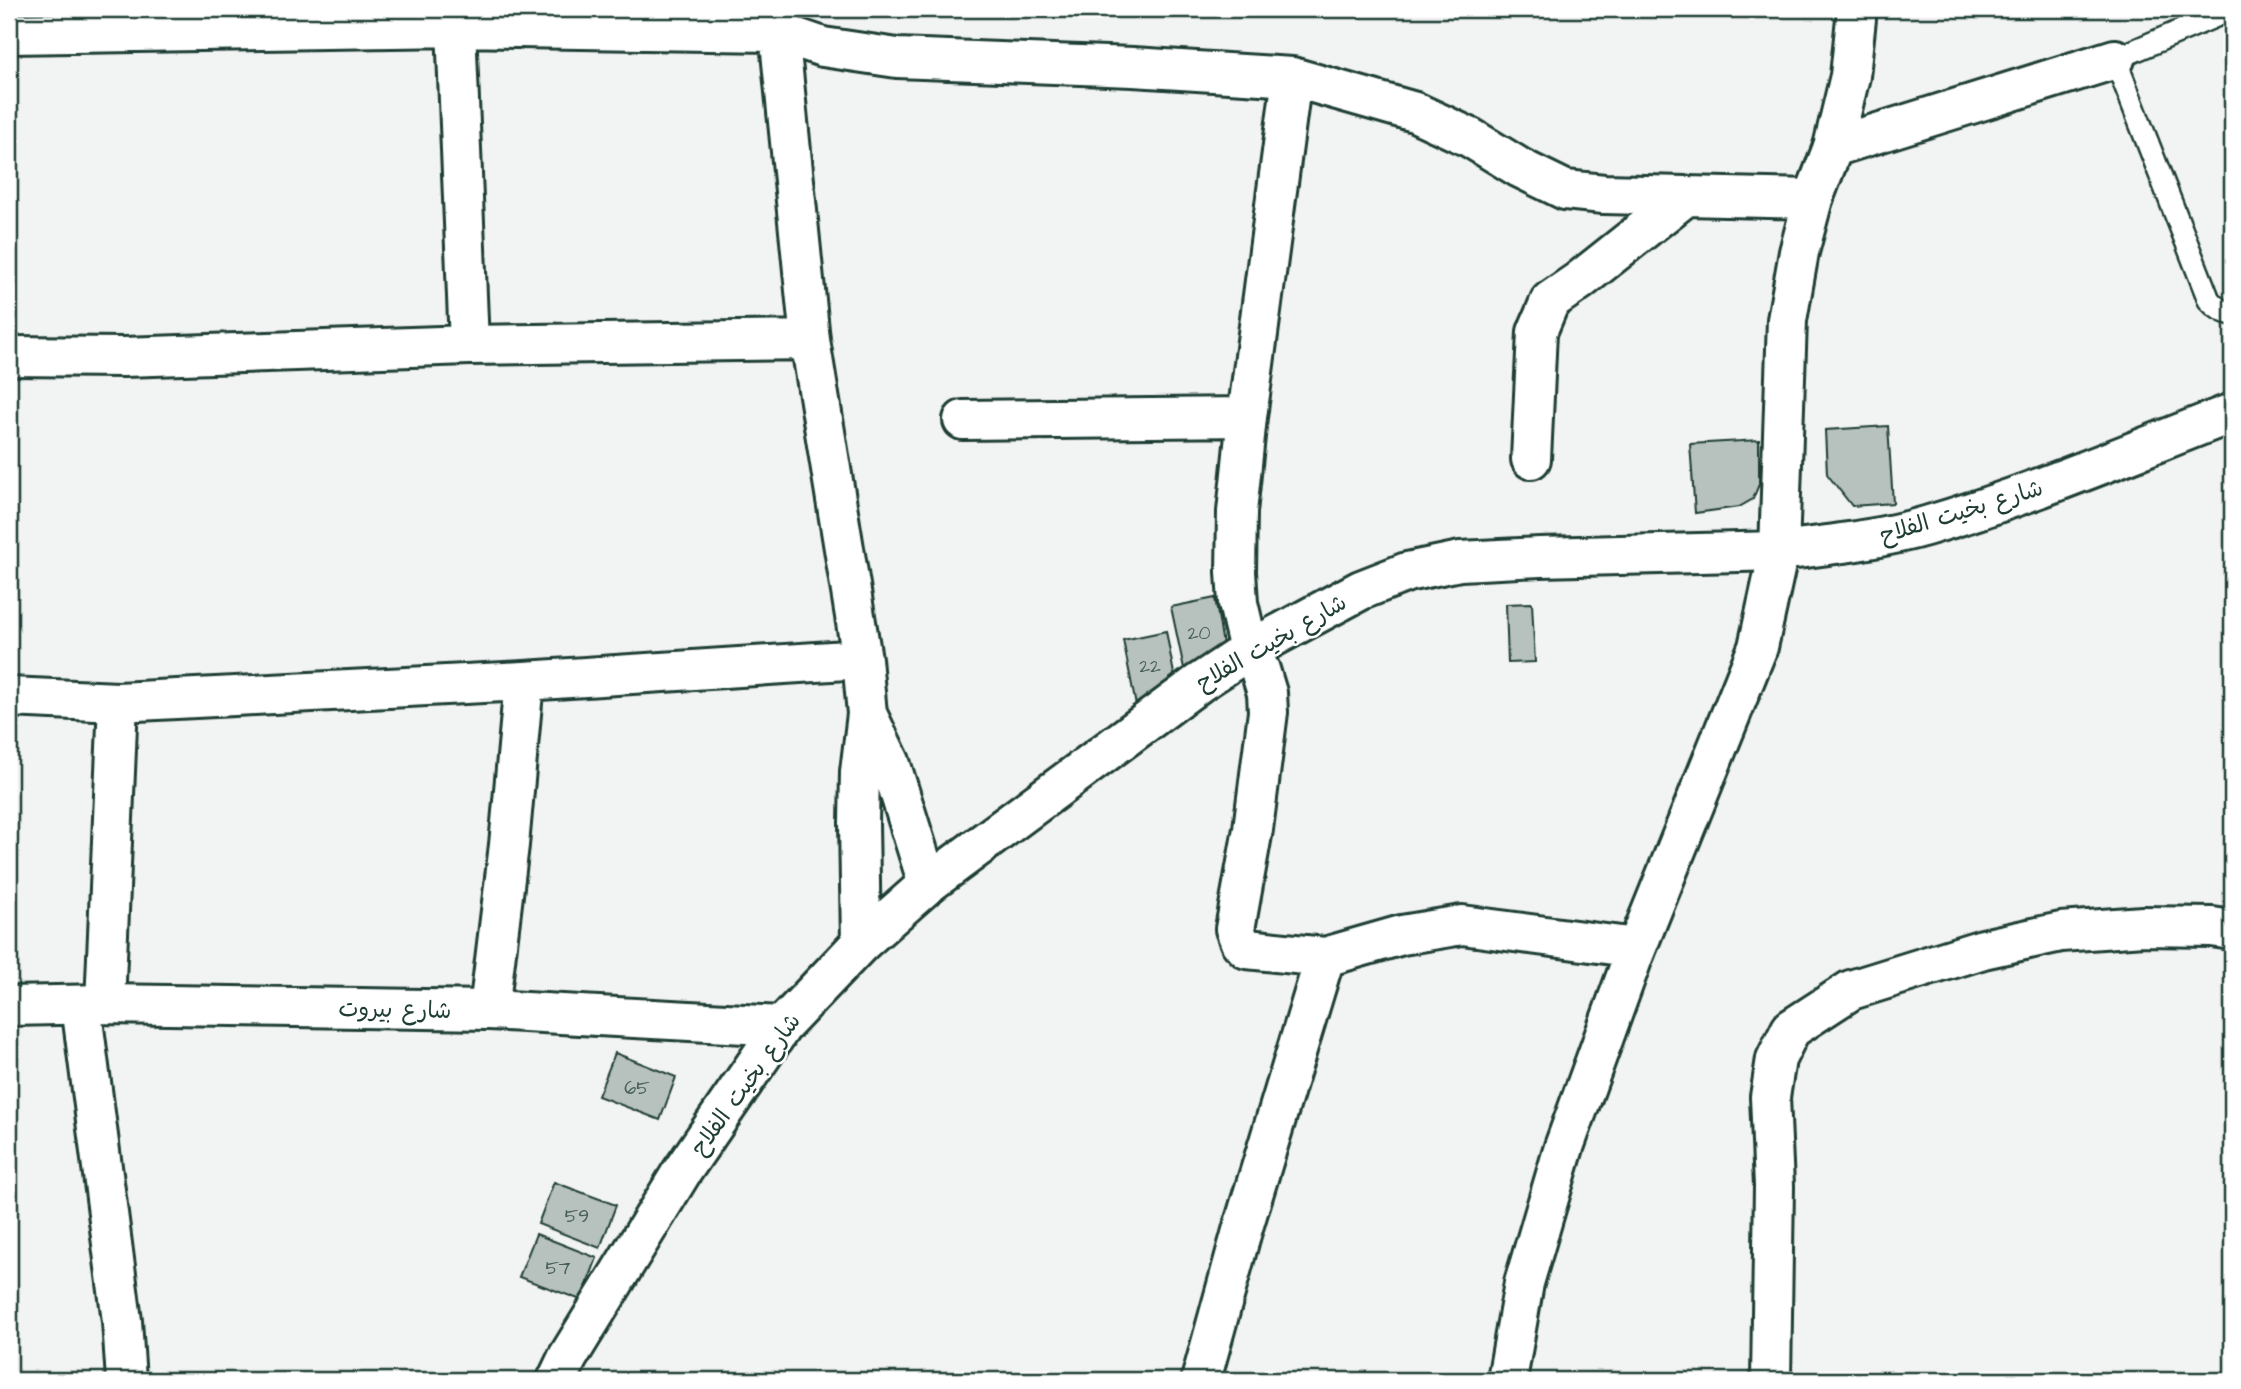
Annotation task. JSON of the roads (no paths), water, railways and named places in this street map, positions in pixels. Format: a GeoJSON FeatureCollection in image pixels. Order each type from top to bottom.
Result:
{"type":"FeatureCollection","features":[{"type":"Feature","properties":{"kind":"street"},"geometry":{"type":"LineString","coordinates":[[1507,1380],[1524,1283],[1564,1147],[1636,948],[1759,647],[1779,551],[1787,320],[1799,252],[1813,199],[1833,147],[1850,76],[1857,9]]}},
{"type":"Feature","properties":{"kind":"street"},"geometry":{"type":"LineString","coordinates":[[9,34],[781,20],[823,47],[897,58],[1133,67],[1292,77],[1415,112],[1471,138],[1520,169],[1565,190],[1604,194],[1813,199]]}},
{"type":"Feature","properties":{"kind":"street"},"geometry":{"type":"LineString","coordinates":[[781,20],[810,340],[862,659],[867,714],[860,772],[861,943]]}},
{"type":"Feature","properties":{"kind":"street"},"geometry":{"type":"LineString","coordinates":[[456,27],[469,345]]}},
{"type":"Feature","properties":{"kind":"street"},"geometry":{"type":"LineString","coordinates":[[1833,147],[2115,59]]}},
{"type":"Feature","properties":{"kind":"street"},"geometry":{"type":"LineString","coordinates":[[1292,77],[1237,512],[1238,603],[1249,650],[1260,670],[1268,712],[1253,829],[1235,929],[1240,942],[1247,949],[1325,957],[1402,934],[1462,925],[1636,948]]}},
{"type":"Feature","properties":{"kind":"street"},"geometry":{"type":"LineString","coordinates":[[1531,459],[1537,332],[1550,301],[1686,196]]}},
{"type":"Feature","properties":{"kind":"street"},"geometry":{"type":"LineString","coordinates":[[9,356],[124,357],[469,345],[810,340]]}},
{"type":"Feature","properties":{"kind":"street","name":"شارع بخيت الفلاح"},"geometry":{"type":"LineString","coordinates":[[556,1380],[681,1173],[782,1026],[861,943],[928,884],[1199,683],[1249,650],[1362,590],[1407,572],[1460,561],[1779,551],[1848,543],[1925,526],[2049,485],[2232,413]]}},
{"type":"Feature","properties":{"kind":"street"},"geometry":{"type":"LineString","coordinates":[[963,419],[1247,417]]}},
{"type":"Feature","properties":{"kind":"street"},"geometry":{"type":"LineString","coordinates":[[9,697],[118,702],[524,681],[862,659]]}},
{"type":"Feature","properties":{"kind":"street"},"geometry":{"type":"LineString","coordinates":[[489,1010],[509,845],[524,681]]}},
{"type":"Feature","properties":{"kind":"street"},"geometry":{"type":"LineString","coordinates":[[118,702],[93,1005],[126,1380]]}},
{"type":"Feature","properties":{"kind":"street"},"geometry":{"type":"LineString","coordinates":[[867,714],[890,762],[928,884]]}},
{"type":"Feature","properties":{"kind":"street"},"geometry":{"type":"LineString","coordinates":[[1771,1380],[1774,1185],[1770,1097],[1776,1059],[1791,1029],[1851,990],[1983,949],[2061,932],[2143,926],[2232,930]]}},
{"type":"Feature","properties":{"kind":"street"},"geometry":{"type":"LineString","coordinates":[[1201,1380],[1242,1231],[1325,957]]}},
{"type":"Feature","properties":{"kind":"street","name":"شارع بيروت"},"geometry":{"type":"LineString","coordinates":[[9,1006],[489,1010],[782,1026]]}},
{"type":"Feature","properties":{"kind":"lane"},"geometry":{"type":"LineString","coordinates":[[2232,9],[2115,59],[2209,300],[2216,308],[2232,314]]}}]}
